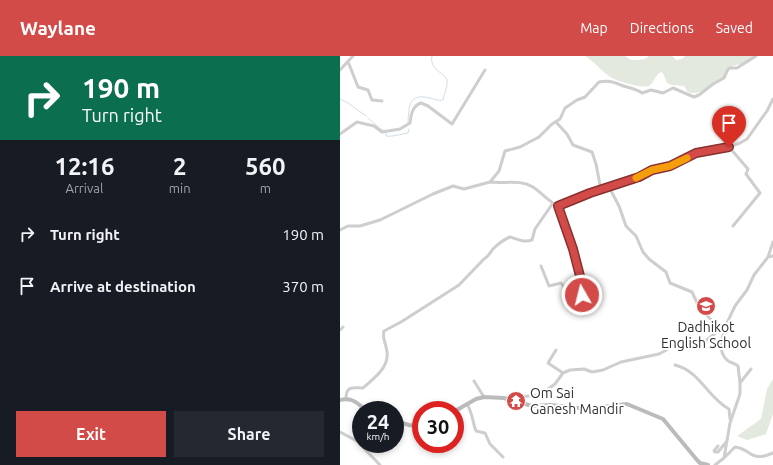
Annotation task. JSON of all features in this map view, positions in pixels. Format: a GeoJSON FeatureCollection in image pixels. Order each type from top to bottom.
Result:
{"type":"FeatureCollection","features":[{"type":"Feature","properties":{"kind":"street"},"geometry":{"type":"LineString","coordinates":[[340,70],[353,56]]}},
{"type":"Feature","properties":{"kind":"street"},"geometry":{"type":"LineString","coordinates":[[490,182],[499,171],[505,151],[520,147],[539,137],[552,124],[560,119],[565,108],[577,100],[585,97],[599,82],[613,81],[642,92],[651,90],[663,93],[673,88],[694,97],[724,78],[728,69],[737,68],[756,56]]}},
{"type":"Feature","properties":{"kind":"street"},"geometry":{"type":"LineString","coordinates":[[347,62],[358,87],[369,91],[372,100],[382,101]]}},
{"type":"Feature","properties":{"kind":"street"},"geometry":{"type":"LineString","coordinates":[[340,134],[357,122],[374,126],[382,132],[400,129],[410,123],[411,113],[416,105],[421,103],[428,106],[452,124],[485,70]]}},
{"type":"Feature","properties":{"kind":"street"},"geometry":{"type":"LineString","coordinates":[[558,206],[639,177],[652,170],[670,166],[696,153],[740,144],[747,138],[767,111],[773,98]]}},
{"type":"Feature","properties":{"kind":"street"},"geometry":{"type":"LineString","coordinates":[[556,122],[567,134],[573,145],[592,152],[601,190]]}},
{"type":"Feature","properties":{"kind":"street"},"geometry":{"type":"LineString","coordinates":[[729,147],[748,169],[746,172],[747,175],[760,193],[733,226]]}},
{"type":"Feature","properties":{"kind":"street"},"geometry":{"type":"LineString","coordinates":[[340,230],[348,226],[365,225],[388,216],[452,186],[464,189],[490,182],[515,182],[527,184],[532,186],[558,206],[573,249],[582,295],[588,302]]}},
{"type":"Feature","properties":{"kind":"street"},"geometry":{"type":"LineString","coordinates":[[609,188],[619,206],[626,226],[636,236],[643,252],[649,259],[666,272],[670,283],[692,292],[700,309],[721,329]]}},
{"type":"Feature","properties":{"kind":"street"},"geometry":{"type":"LineString","coordinates":[[346,399],[347,390],[354,387],[363,388],[383,369],[388,355],[383,338],[384,331],[401,322],[459,285],[484,259],[487,258],[502,240],[510,236],[519,241],[532,240],[535,229],[553,203]]}},
{"type":"Feature","properties":{"kind":"street"},"geometry":{"type":"LineString","coordinates":[[771,257],[773,242]]}},
{"type":"Feature","properties":{"kind":"street"},"geometry":{"type":"LineString","coordinates":[[730,423],[740,394],[740,383],[738,366],[725,358],[722,352],[722,339],[726,325],[735,306],[747,290],[754,275],[771,257],[773,252]]}},
{"type":"Feature","properties":{"kind":"street"},"geometry":{"type":"LineString","coordinates":[[541,266],[549,286],[561,283],[568,291],[581,284]]}},
{"type":"Feature","properties":{"kind":"street"},"geometry":{"type":"LineString","coordinates":[[464,406],[476,399],[484,397],[504,398],[540,395],[555,384],[563,373],[577,369],[584,369],[592,372],[603,370],[621,362],[659,354],[670,348],[690,343],[704,342],[726,325]]}},
{"type":"Feature","properties":{"kind":"street"},"geometry":{"type":"LineString","coordinates":[[556,350],[548,363],[563,373]]}},
{"type":"Feature","properties":{"kind":"street"},"geometry":{"type":"LineString","coordinates":[[675,365],[686,369],[700,380],[719,404],[729,409],[730,423],[724,458]]}},
{"type":"Feature","properties":{"kind":"street"},"geometry":{"type":"LineString","coordinates":[[740,383],[751,369]]}},
{"type":"Feature","properties":{"kind":"street"},"geometry":{"type":"LineString","coordinates":[[474,381],[484,397]]}},
{"type":"Feature","properties":{"kind":"street"},"geometry":{"type":"LineString","coordinates":[[504,398],[532,406],[551,405],[586,409],[627,404],[663,419],[697,460],[700,463],[708,465]]}},
{"type":"Feature","properties":{"kind":"street"},"geometry":{"type":"LineString","coordinates":[[340,400],[346,399],[353,401]]}},
{"type":"Feature","properties":{"kind":"street"},"geometry":{"type":"LineString","coordinates":[[467,404],[472,414],[476,431],[485,433],[490,444],[503,457]]}},
{"type":"Feature","properties":{"kind":"street"},"geometry":{"type":"LineString","coordinates":[[340,432],[352,439]]}},
{"type":"Feature","properties":{"kind":"street"},"geometry":{"type":"LineString","coordinates":[[718,446],[714,451],[715,452],[718,452],[728,439]]}},
{"type":"Feature","properties":{"kind":"street"},"geometry":{"type":"LineString","coordinates":[[715,465],[735,447],[756,457],[773,454]]}},
{"type":"Feature","properties":{"kind":"street"},"geometry":{"type":"LineString","coordinates":[[368,453],[380,465]]}},
{"type":"Feature","properties":{"kind":"shaded area"},"geometry":{"type":"Polygon","coordinates":[[[585,56],[625,56],[631,60],[639,60],[645,59],[649,56],[672,56],[676,60],[682,59],[685,56],[754,56],[745,63],[732,66],[725,76],[715,81],[706,89],[692,93],[688,92],[684,86],[667,83],[663,73],[661,72],[657,75],[651,85],[646,87],[619,81],[608,76],[585,56]]]}},
{"type":"Feature","properties":{"kind":"shaded area"},"geometry":{"type":"Polygon","coordinates":[[[773,379],[773,414],[766,434],[747,440],[737,436],[761,419],[767,389],[773,379]]]}},
{"type":"Feature","properties":{"kind":"waterway"},"geometry":{"type":"LineString","coordinates":[[408,122],[410,106],[414,99],[423,97],[443,100],[447,80],[433,65],[432,56]]}},
{"type":"Feature","properties":{"kind":"waterway"},"geometry":{"type":"LineString","coordinates":[[340,99],[366,116]]}},
{"type":"Feature","properties":{"kind":"waterway"},"geometry":{"type":"LineString","coordinates":[[368,118],[384,130]]}},
{"type":"Feature","properties":{"kind":"waterway"},"geometry":{"type":"LineString","coordinates":[[386,133],[386,136],[394,136],[408,133],[409,129]]}},
{"type":"Feature","properties":{"kind":"slow traffic"},"geometry":{"type":"LineString","coordinates":[[636,178],[652,170],[670,166],[687,158]]}},
{"type":"Feature","properties":{"kind":"place","name":"Dadhikot English School"},"geometry":{"type":"Point","coordinates":[706,306]}},
{"type":"Feature","properties":{"kind":"place","name":"Om Sai Ganesh Mandir"},"geometry":{"type":"Point","coordinates":[516,401]}},
{"type":"Feature","properties":{"kind":"route"},"geometry":{"type":"LineString","coordinates":[[582,295],[580,276],[573,249],[566,225],[558,206],[581,198],[590,193],[639,177],[652,170],[670,166],[685,160],[696,153],[729,147]]}}]}
